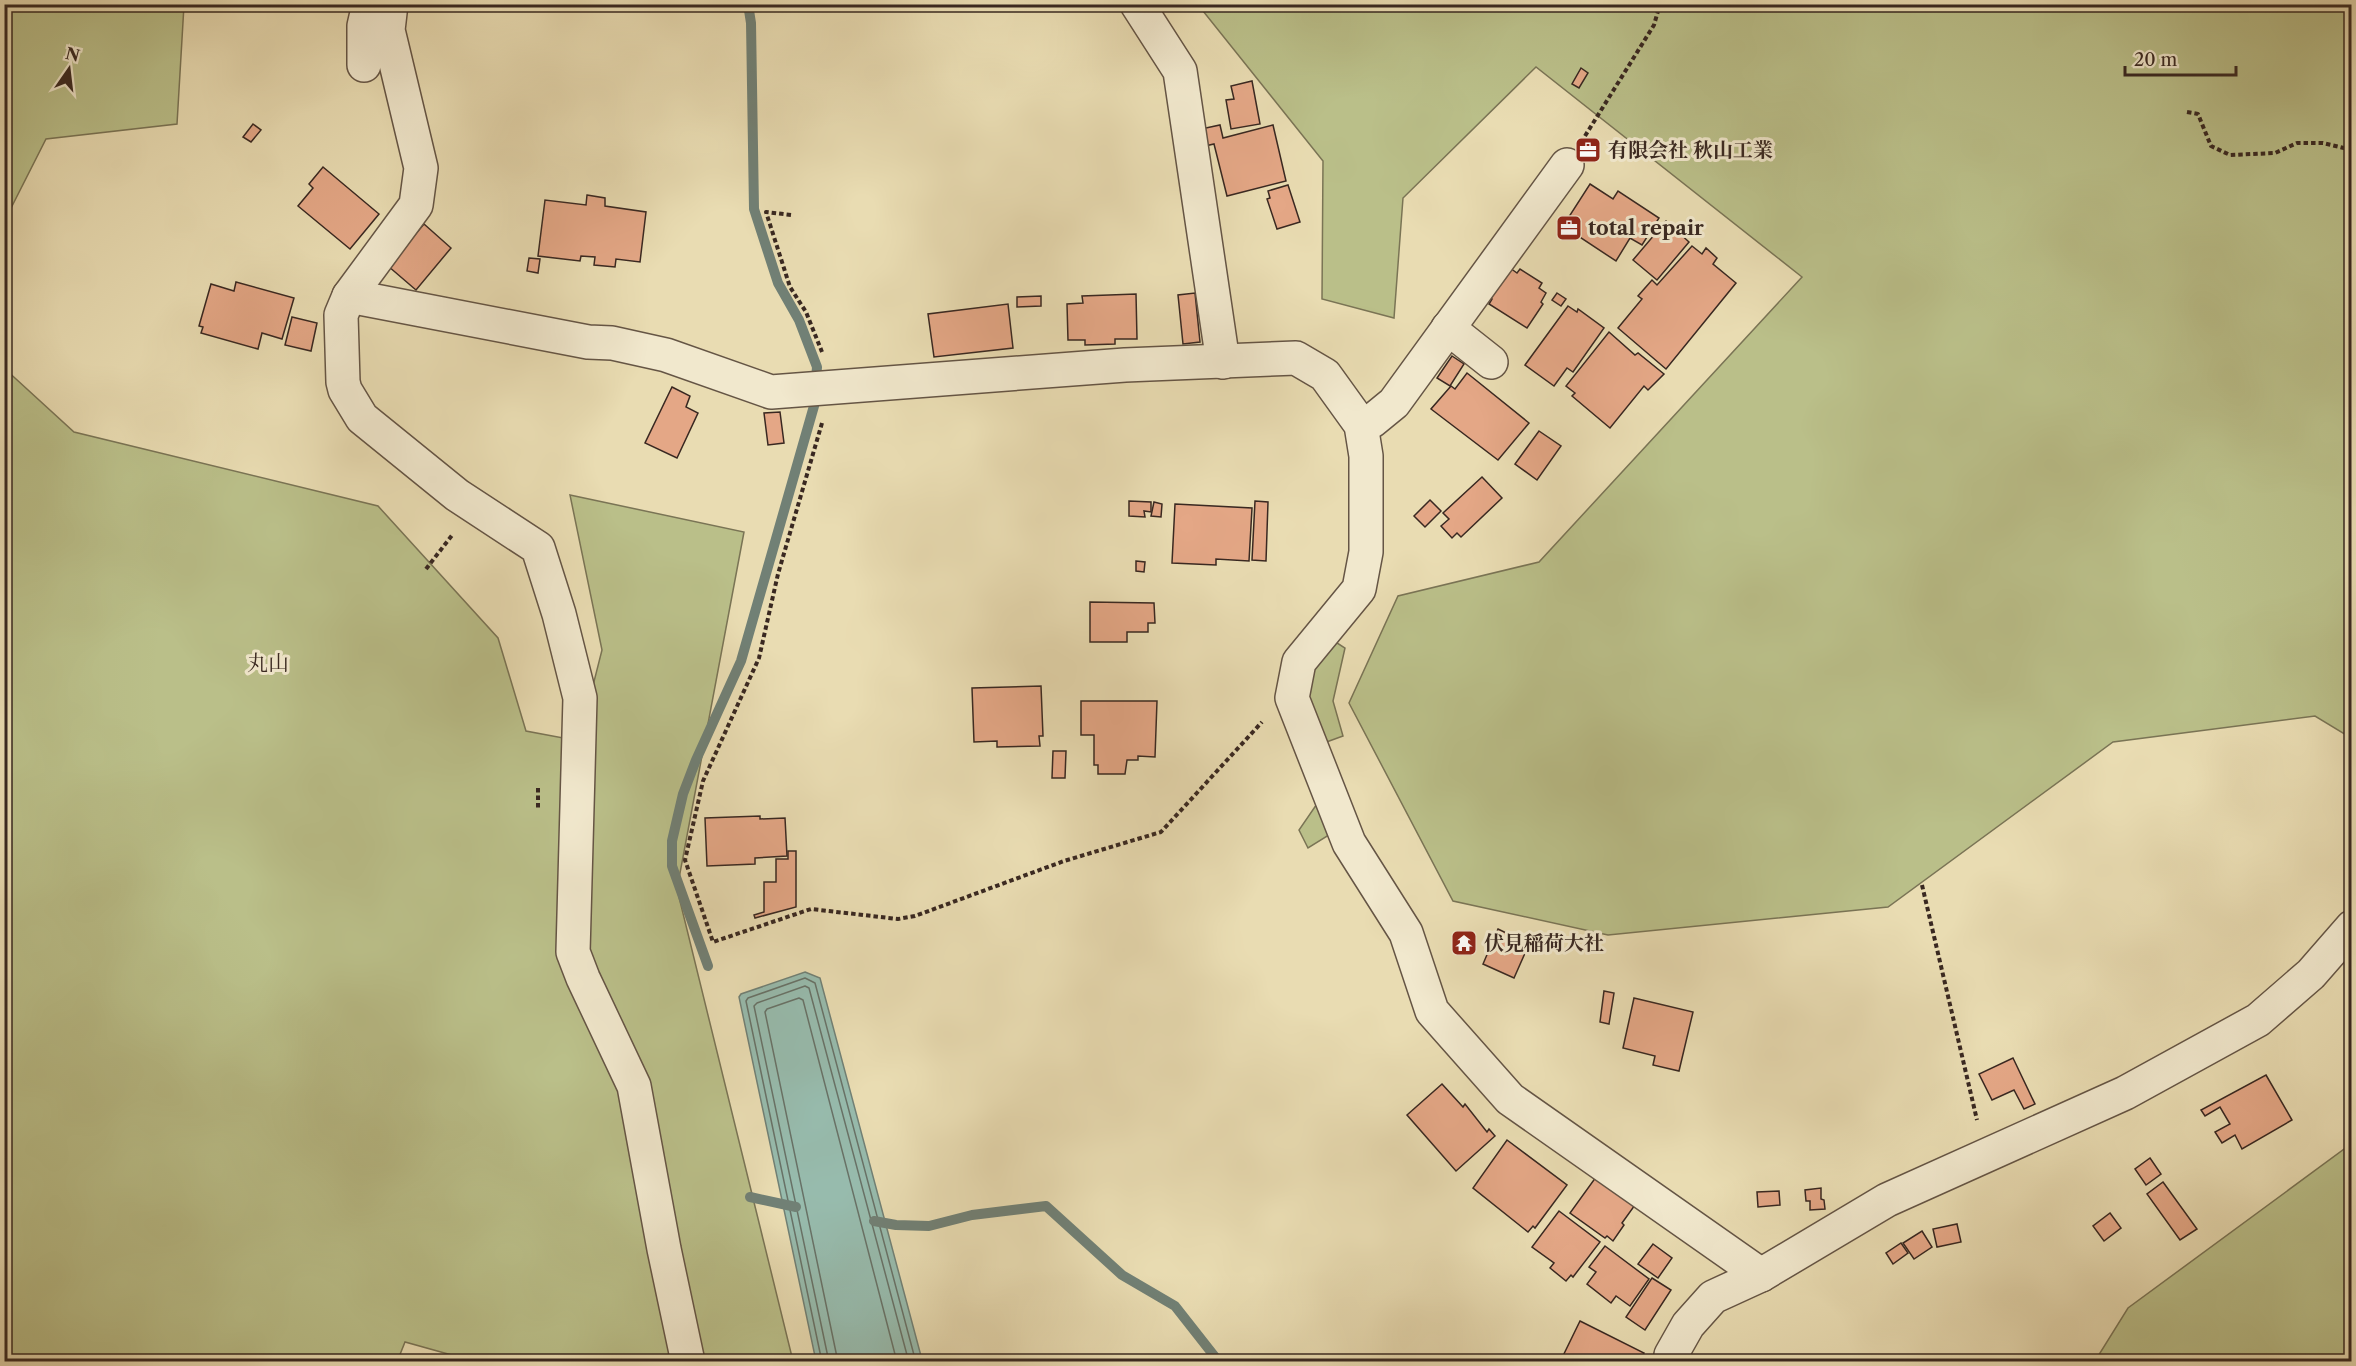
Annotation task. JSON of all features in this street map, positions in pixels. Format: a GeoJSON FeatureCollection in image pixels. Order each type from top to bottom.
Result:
{"type":"FeatureCollection","features":[{"type":"Feature","properties":{"kind":"street"},"geometry":{"type":"LineString","coordinates":[[364,65],[364,26],[369,4]]}},
{"type":"Feature","properties":{"kind":"street"},"geometry":{"type":"LineString","coordinates":[[386,4],[391,5],[388,30],[421,168],[416,205],[349,296],[341,315],[345,390],[362,418],[458,495],[538,548],[559,614],[580,698],[573,952],[634,1086],[664,1249],[688,1362]]}},
{"type":"Feature","properties":{"kind":"street"},"geometry":{"type":"LineString","coordinates":[[1137,4],[1180,71],[1223,362]]}},
{"type":"Feature","properties":{"kind":"street"},"geometry":{"type":"LineString","coordinates":[[1361,425],[1372,421],[1394,403],[1567,165]]}},
{"type":"Feature","properties":{"kind":"street"},"geometry":{"type":"LineString","coordinates":[[349,296],[656,353],[771,392],[1113,366],[1296,358],[1308,363],[1325,375],[1361,425],[1366,456],[1366,552],[1359,589],[1299,662],[1292,697],[1349,843],[1406,933],[1432,1011],[1510,1099],[1761,1275]]}},
{"type":"Feature","properties":{"kind":"street"},"geometry":{"type":"LineString","coordinates":[[1448,328],[1491,362]]}},
{"type":"Feature","properties":{"kind":"street"},"geometry":{"type":"LineString","coordinates":[[1670,1362],[1671,1355],[1688,1325],[1713,1297],[1761,1275],[1887,1200],[2126,1093],[2258,1020],[2311,974],[2352,927]]}},
{"type":"Feature","properties":{"kind":"path"},"geometry":{"type":"LineString","coordinates":[[1567,165],[1654,25],[1660,4]]}},
{"type":"Feature","properties":{"kind":"path"},"geometry":{"type":"LineString","coordinates":[[2187,112],[2198,114],[2211,146],[2230,155],[2275,153],[2297,143],[2323,143],[2352,150]]}},
{"type":"Feature","properties":{"kind":"path"},"geometry":{"type":"LineString","coordinates":[[791,215],[766,212],[790,287],[806,312],[828,370],[831,387],[778,574],[759,658],[703,781],[685,860],[714,942],[811,909],[898,919],[915,916],[1064,861],[1161,832],[1280,703],[1292,697]]}},
{"type":"Feature","properties":{"kind":"path"},"geometry":{"type":"LineString","coordinates":[[426,569],[474,506]]}},
{"type":"Feature","properties":{"kind":"path"},"geometry":{"type":"LineString","coordinates":[[2352,626],[2352,647]]}},
{"type":"Feature","properties":{"kind":"path"},"geometry":{"type":"LineString","coordinates":[[1922,885],[1986,1156]]}},
{"type":"Feature","properties":{"kind":"green space"},"geometry":{"type":"Polygon","coordinates":[[[5,4],[184,5],[177,124],[46,139],[5,220],[5,4]]]}},
{"type":"Feature","properties":{"kind":"green space"},"geometry":{"type":"Polygon","coordinates":[[[1203,5],[2351,5],[2351,738],[2315,716],[2113,742],[1888,907],[1608,935],[1453,901],[1349,703],[1398,596],[1539,562],[1802,277],[1536,67],[1403,198],[1394,318],[1322,299],[1323,161],[1203,11],[1203,5]]]}},
{"type":"Feature","properties":{"kind":"green space"},"geometry":{"type":"Polygon","coordinates":[[[4,368],[74,432],[378,506],[498,638],[526,731],[579,741],[602,650],[570,495],[744,532],[677,889],[793,1361],[473,1361],[405,1342],[397,1362],[5,1361],[4,368]]]}},
{"type":"Feature","properties":{"kind":"green space"},"geometry":{"type":"Polygon","coordinates":[[[1334,641],[1345,648],[1333,701],[1343,736],[1321,744],[1304,700],[1307,675],[1334,641]]]}},
{"type":"Feature","properties":{"kind":"green space"},"geometry":{"type":"Polygon","coordinates":[[[1321,798],[1337,830],[1308,848],[1299,830],[1321,798]]]}},
{"type":"Feature","properties":{"kind":"green space"},"geometry":{"type":"Polygon","coordinates":[[[2351,1144],[2351,1361],[2095,1361],[2128,1308],[2351,1144]]]}},
{"type":"Feature","properties":{"kind":"water"},"geometry":{"type":"Polygon","coordinates":[[[805,972],[820,978],[921,1356],[919,1361],[816,1361],[739,997],[741,994],[805,972]]]}},
{"type":"Feature","properties":{"kind":"building"},"geometry":{"type":"Polygon","coordinates":[[[1581,68],[1588,73],[1579,88],[1572,84],[1581,68]]]}},
{"type":"Feature","properties":{"kind":"building"},"geometry":{"type":"Polygon","coordinates":[[[1252,81],[1260,124],[1231,129],[1226,100],[1234,99],[1231,86],[1252,81]]]}},
{"type":"Feature","properties":{"kind":"building"},"geometry":{"type":"Polygon","coordinates":[[[253,124],[261,130],[251,142],[243,137],[253,124]]]}},
{"type":"Feature","properties":{"kind":"building"},"geometry":{"type":"Polygon","coordinates":[[[1220,125],[1223,138],[1273,125],[1286,181],[1227,196],[1214,144],[1205,146],[1201,129],[1220,125]]]}},
{"type":"Feature","properties":{"kind":"building"},"geometry":{"type":"Polygon","coordinates":[[[323,167],[379,214],[350,249],[298,206],[313,188],[309,184],[323,167]]]}},
{"type":"Feature","properties":{"kind":"building"},"geometry":{"type":"Polygon","coordinates":[[[1590,184],[1613,199],[1618,191],[1659,218],[1642,245],[1630,238],[1616,261],[1563,226],[1590,184]]]}},
{"type":"Feature","properties":{"kind":"building"},"geometry":{"type":"Polygon","coordinates":[[[1288,185],[1300,222],[1277,229],[1267,199],[1270,198],[1268,191],[1288,185]]]}},
{"type":"Feature","properties":{"kind":"building"},"geometry":{"type":"Polygon","coordinates":[[[587,195],[605,198],[605,206],[646,212],[640,262],[616,259],[615,267],[594,265],[595,257],[581,256],[580,261],[538,256],[545,200],[586,205],[587,195]]]}},
{"type":"Feature","properties":{"kind":"building"},"geometry":{"type":"Polygon","coordinates":[[[1666,221],[1689,242],[1657,280],[1633,260],[1666,221]]]}},
{"type":"Feature","properties":{"kind":"building"},"geometry":{"type":"Polygon","coordinates":[[[424,224],[451,248],[416,290],[388,266],[424,224]]]}},
{"type":"Feature","properties":{"kind":"building"},"geometry":{"type":"Polygon","coordinates":[[[1692,246],[1702,254],[1706,248],[1717,258],[1713,264],[1736,283],[1666,369],[1618,328],[1642,299],[1638,296],[1652,280],[1657,285],[1692,246]]]}},
{"type":"Feature","properties":{"kind":"building"},"geometry":{"type":"Polygon","coordinates":[[[529,258],[540,259],[538,273],[527,271],[529,258]]]}},
{"type":"Feature","properties":{"kind":"building"},"geometry":{"type":"Polygon","coordinates":[[[1510,268],[1517,273],[1520,269],[1542,283],[1539,288],[1546,293],[1541,302],[1543,304],[1527,328],[1489,304],[1492,299],[1490,298],[1510,268]]]}},
{"type":"Feature","properties":{"kind":"building"},"geometry":{"type":"Polygon","coordinates":[[[236,282],[294,298],[282,339],[262,333],[258,349],[201,333],[203,327],[199,326],[211,284],[234,291],[236,282]]]}},
{"type":"Feature","properties":{"kind":"building"},"geometry":{"type":"Polygon","coordinates":[[[1195,293],[1200,342],[1183,344],[1178,295],[1195,293]]]}},
{"type":"Feature","properties":{"kind":"building"},"geometry":{"type":"Polygon","coordinates":[[[1557,293],[1566,299],[1561,306],[1552,300],[1557,293]]]}},
{"type":"Feature","properties":{"kind":"building"},"geometry":{"type":"Polygon","coordinates":[[[1136,294],[1137,339],[1115,339],[1115,344],[1085,345],[1085,340],[1068,340],[1067,304],[1083,303],[1082,296],[1136,294]]]}},
{"type":"Feature","properties":{"kind":"building"},"geometry":{"type":"Polygon","coordinates":[[[1041,296],[1041,306],[1017,307],[1017,297],[1041,296]]]}},
{"type":"Feature","properties":{"kind":"building"},"geometry":{"type":"Polygon","coordinates":[[[1008,304],[1013,348],[934,357],[928,314],[1008,304]]]}},
{"type":"Feature","properties":{"kind":"building"},"geometry":{"type":"Polygon","coordinates":[[[1568,306],[1577,312],[1578,309],[1604,328],[1573,372],[1567,368],[1554,386],[1525,365],[1568,306]]]}},
{"type":"Feature","properties":{"kind":"building"},"geometry":{"type":"Polygon","coordinates":[[[292,317],[317,323],[311,351],[285,345],[292,317]]]}},
{"type":"Feature","properties":{"kind":"building"},"geometry":{"type":"Polygon","coordinates":[[[1609,332],[1635,355],[1638,353],[1664,374],[1648,390],[1644,386],[1610,428],[1572,396],[1575,393],[1566,386],[1609,332]]]}},
{"type":"Feature","properties":{"kind":"building"},"geometry":{"type":"Polygon","coordinates":[[[1452,356],[1464,364],[1450,386],[1437,378],[1452,356]]]}},
{"type":"Feature","properties":{"kind":"building"},"geometry":{"type":"Polygon","coordinates":[[[1467,373],[1529,423],[1498,460],[1431,409],[1451,386],[1455,389],[1467,373]]]}},
{"type":"Feature","properties":{"kind":"building"},"geometry":{"type":"Polygon","coordinates":[[[672,387],[690,396],[686,407],[698,413],[677,458],[645,443],[672,387]]]}},
{"type":"Feature","properties":{"kind":"building"},"geometry":{"type":"Polygon","coordinates":[[[780,412],[784,443],[768,445],[764,413],[780,412]]]}},
{"type":"Feature","properties":{"kind":"building"},"geometry":{"type":"Polygon","coordinates":[[[1539,431],[1561,446],[1537,480],[1515,464],[1539,431]]]}},
{"type":"Feature","properties":{"kind":"building"},"geometry":{"type":"Polygon","coordinates":[[[1482,477],[1502,498],[1461,537],[1457,533],[1452,538],[1441,526],[1449,519],[1443,513],[1482,477]]]}},
{"type":"Feature","properties":{"kind":"building"},"geometry":{"type":"Polygon","coordinates":[[[1430,500],[1441,511],[1425,527],[1414,516],[1430,500]]]}},
{"type":"Feature","properties":{"kind":"building"},"geometry":{"type":"Polygon","coordinates":[[[1129,501],[1151,502],[1151,512],[1144,511],[1145,517],[1129,516],[1129,501]]]}},
{"type":"Feature","properties":{"kind":"building"},"geometry":{"type":"Polygon","coordinates":[[[1255,501],[1268,502],[1266,561],[1252,560],[1255,501]]]}},
{"type":"Feature","properties":{"kind":"building"},"geometry":{"type":"Polygon","coordinates":[[[1154,502],[1162,504],[1161,517],[1151,516],[1154,502]]]}},
{"type":"Feature","properties":{"kind":"building"},"geometry":{"type":"Polygon","coordinates":[[[1175,504],[1252,508],[1249,561],[1216,559],[1216,565],[1172,563],[1175,504]]]}},
{"type":"Feature","properties":{"kind":"building"},"geometry":{"type":"Polygon","coordinates":[[[1136,561],[1145,562],[1144,572],[1136,571],[1136,561]]]}},
{"type":"Feature","properties":{"kind":"building"},"geometry":{"type":"Polygon","coordinates":[[[1090,602],[1154,603],[1155,623],[1148,623],[1148,632],[1127,632],[1127,642],[1090,642],[1090,602]]]}},
{"type":"Feature","properties":{"kind":"building"},"geometry":{"type":"Polygon","coordinates":[[[1041,686],[1043,736],[1039,736],[1040,746],[997,747],[997,741],[974,742],[972,688],[1041,686]]]}},
{"type":"Feature","properties":{"kind":"building"},"geometry":{"type":"Polygon","coordinates":[[[1081,701],[1157,701],[1155,757],[1138,756],[1138,760],[1127,760],[1125,774],[1098,774],[1098,765],[1094,765],[1094,735],[1081,735],[1081,701]]]}},
{"type":"Feature","properties":{"kind":"building"},"geometry":{"type":"Polygon","coordinates":[[[1053,751],[1066,751],[1065,778],[1052,778],[1053,751]]]}},
{"type":"Feature","properties":{"kind":"building"},"geometry":{"type":"Polygon","coordinates":[[[760,816],[760,819],[785,818],[787,856],[755,858],[755,864],[707,866],[705,818],[760,816]]]}},
{"type":"Feature","properties":{"kind":"building"},"geometry":{"type":"Polygon","coordinates":[[[788,851],[796,851],[796,907],[755,918],[754,915],[764,912],[764,882],[776,882],[776,859],[788,859],[788,851]]]}},
{"type":"Feature","properties":{"kind":"building"},"geometry":{"type":"Polygon","coordinates":[[[1498,929],[1529,944],[1514,978],[1483,964],[1498,929]]]}},
{"type":"Feature","properties":{"kind":"building"},"geometry":{"type":"Polygon","coordinates":[[[1604,991],[1614,993],[1609,1024],[1600,1022],[1604,991]]]}},
{"type":"Feature","properties":{"kind":"building"},"geometry":{"type":"Polygon","coordinates":[[[1634,998],[1693,1012],[1679,1071],[1653,1065],[1655,1056],[1623,1048],[1634,998]]]}},
{"type":"Feature","properties":{"kind":"building"},"geometry":{"type":"Polygon","coordinates":[[[2013,1058],[2035,1104],[2024,1109],[2014,1090],[1992,1100],[1979,1074],[2013,1058]]]}},
{"type":"Feature","properties":{"kind":"building"},"geometry":{"type":"Polygon","coordinates":[[[2266,1075],[2292,1120],[2242,1149],[2235,1135],[2222,1143],[2215,1132],[2230,1124],[2220,1107],[2205,1116],[2201,1110],[2266,1075]]]}},
{"type":"Feature","properties":{"kind":"building"},"geometry":{"type":"Polygon","coordinates":[[[1442,1084],[1463,1107],[1465,1104],[1487,1132],[1489,1129],[1495,1136],[1456,1171],[1407,1115],[1442,1084]]]}},
{"type":"Feature","properties":{"kind":"building"},"geometry":{"type":"Polygon","coordinates":[[[1507,1140],[1567,1185],[1535,1228],[1533,1226],[1528,1232],[1473,1188],[1507,1140]]]}},
{"type":"Feature","properties":{"kind":"building"},"geometry":{"type":"Polygon","coordinates":[[[2150,1158],[2161,1174],[2146,1185],[2135,1169],[2150,1158]]]}},
{"type":"Feature","properties":{"kind":"building"},"geometry":{"type":"Polygon","coordinates":[[[1596,1177],[1635,1205],[1613,1241],[1607,1236],[1605,1238],[1570,1213],[1596,1177]]]}},
{"type":"Feature","properties":{"kind":"building"},"geometry":{"type":"Polygon","coordinates":[[[2163,1182],[2197,1229],[2180,1240],[2147,1194],[2163,1182]]]}},
{"type":"Feature","properties":{"kind":"building"},"geometry":{"type":"Polygon","coordinates":[[[1821,1188],[1821,1199],[1824,1200],[1825,1209],[1810,1210],[1810,1201],[1806,1201],[1805,1190],[1821,1188]]]}},
{"type":"Feature","properties":{"kind":"building"},"geometry":{"type":"Polygon","coordinates":[[[1779,1191],[1780,1205],[1758,1207],[1757,1192],[1779,1191]]]}},
{"type":"Feature","properties":{"kind":"building"},"geometry":{"type":"Polygon","coordinates":[[[1559,1211],[1600,1242],[1573,1277],[1571,1275],[1566,1281],[1550,1268],[1554,1263],[1532,1247],[1559,1211]]]}},
{"type":"Feature","properties":{"kind":"building"},"geometry":{"type":"Polygon","coordinates":[[[2110,1213],[2121,1228],[2104,1241],[2093,1226],[2110,1213]]]}},
{"type":"Feature","properties":{"kind":"building"},"geometry":{"type":"Polygon","coordinates":[[[1957,1224],[1961,1242],[1937,1247],[1933,1229],[1957,1224]]]}},
{"type":"Feature","properties":{"kind":"building"},"geometry":{"type":"Polygon","coordinates":[[[1922,1231],[1932,1247],[1914,1259],[1903,1243],[1922,1231]]]}},
{"type":"Feature","properties":{"kind":"building"},"geometry":{"type":"Polygon","coordinates":[[[1901,1243],[1908,1253],[1893,1264],[1886,1253],[1901,1243]]]}},
{"type":"Feature","properties":{"kind":"building"},"geometry":{"type":"Polygon","coordinates":[[[1653,1244],[1672,1258],[1658,1278],[1638,1264],[1653,1244]]]}},
{"type":"Feature","properties":{"kind":"building"},"geometry":{"type":"Polygon","coordinates":[[[1605,1246],[1649,1279],[1630,1306],[1616,1296],[1611,1303],[1587,1284],[1596,1272],[1589,1267],[1605,1246]]]}},
{"type":"Feature","properties":{"kind":"building"},"geometry":{"type":"Polygon","coordinates":[[[1652,1278],[1671,1290],[1645,1330],[1626,1317],[1652,1278]]]}},
{"type":"Feature","properties":{"kind":"building"},"geometry":{"type":"Polygon","coordinates":[[[1580,1321],[1644,1353],[1639,1362],[1622,1359],[1621,1362],[1560,1362],[1580,1321]]]}},
{"type":"Feature","properties":{"kind":"waterway"},"geometry":{"type":"LineString","coordinates":[[708,966],[672,866],[672,841],[683,794],[696,760],[741,661],[814,406],[817,367],[799,320],[778,283],[754,209],[751,23],[748,4]]}},
{"type":"Feature","properties":{"kind":"waterway"},"geometry":{"type":"LineString","coordinates":[[750,1197],[796,1207]]}},
{"type":"Feature","properties":{"kind":"waterway"},"geometry":{"type":"LineString","coordinates":[[874,1221],[896,1225],[929,1226],[972,1215],[1046,1206],[1122,1275],[1175,1306],[1219,1362]]}},
{"type":"Feature","properties":{"kind":"place","name":"有限会社 秋山工業"},"geometry":{"type":"Point","coordinates":[1588,150]}},
{"type":"Feature","properties":{"kind":"place","name":"total repair"},"geometry":{"type":"Point","coordinates":[1569,228]}},
{"type":"Feature","properties":{"kind":"place","name":"伏見稲荷大社"},"geometry":{"type":"Point","coordinates":[1464,943]}},
{"type":"Feature","properties":{"kind":"district","name":"丸山"},"geometry":{"type":"Point","coordinates":[268,662]}}]}
